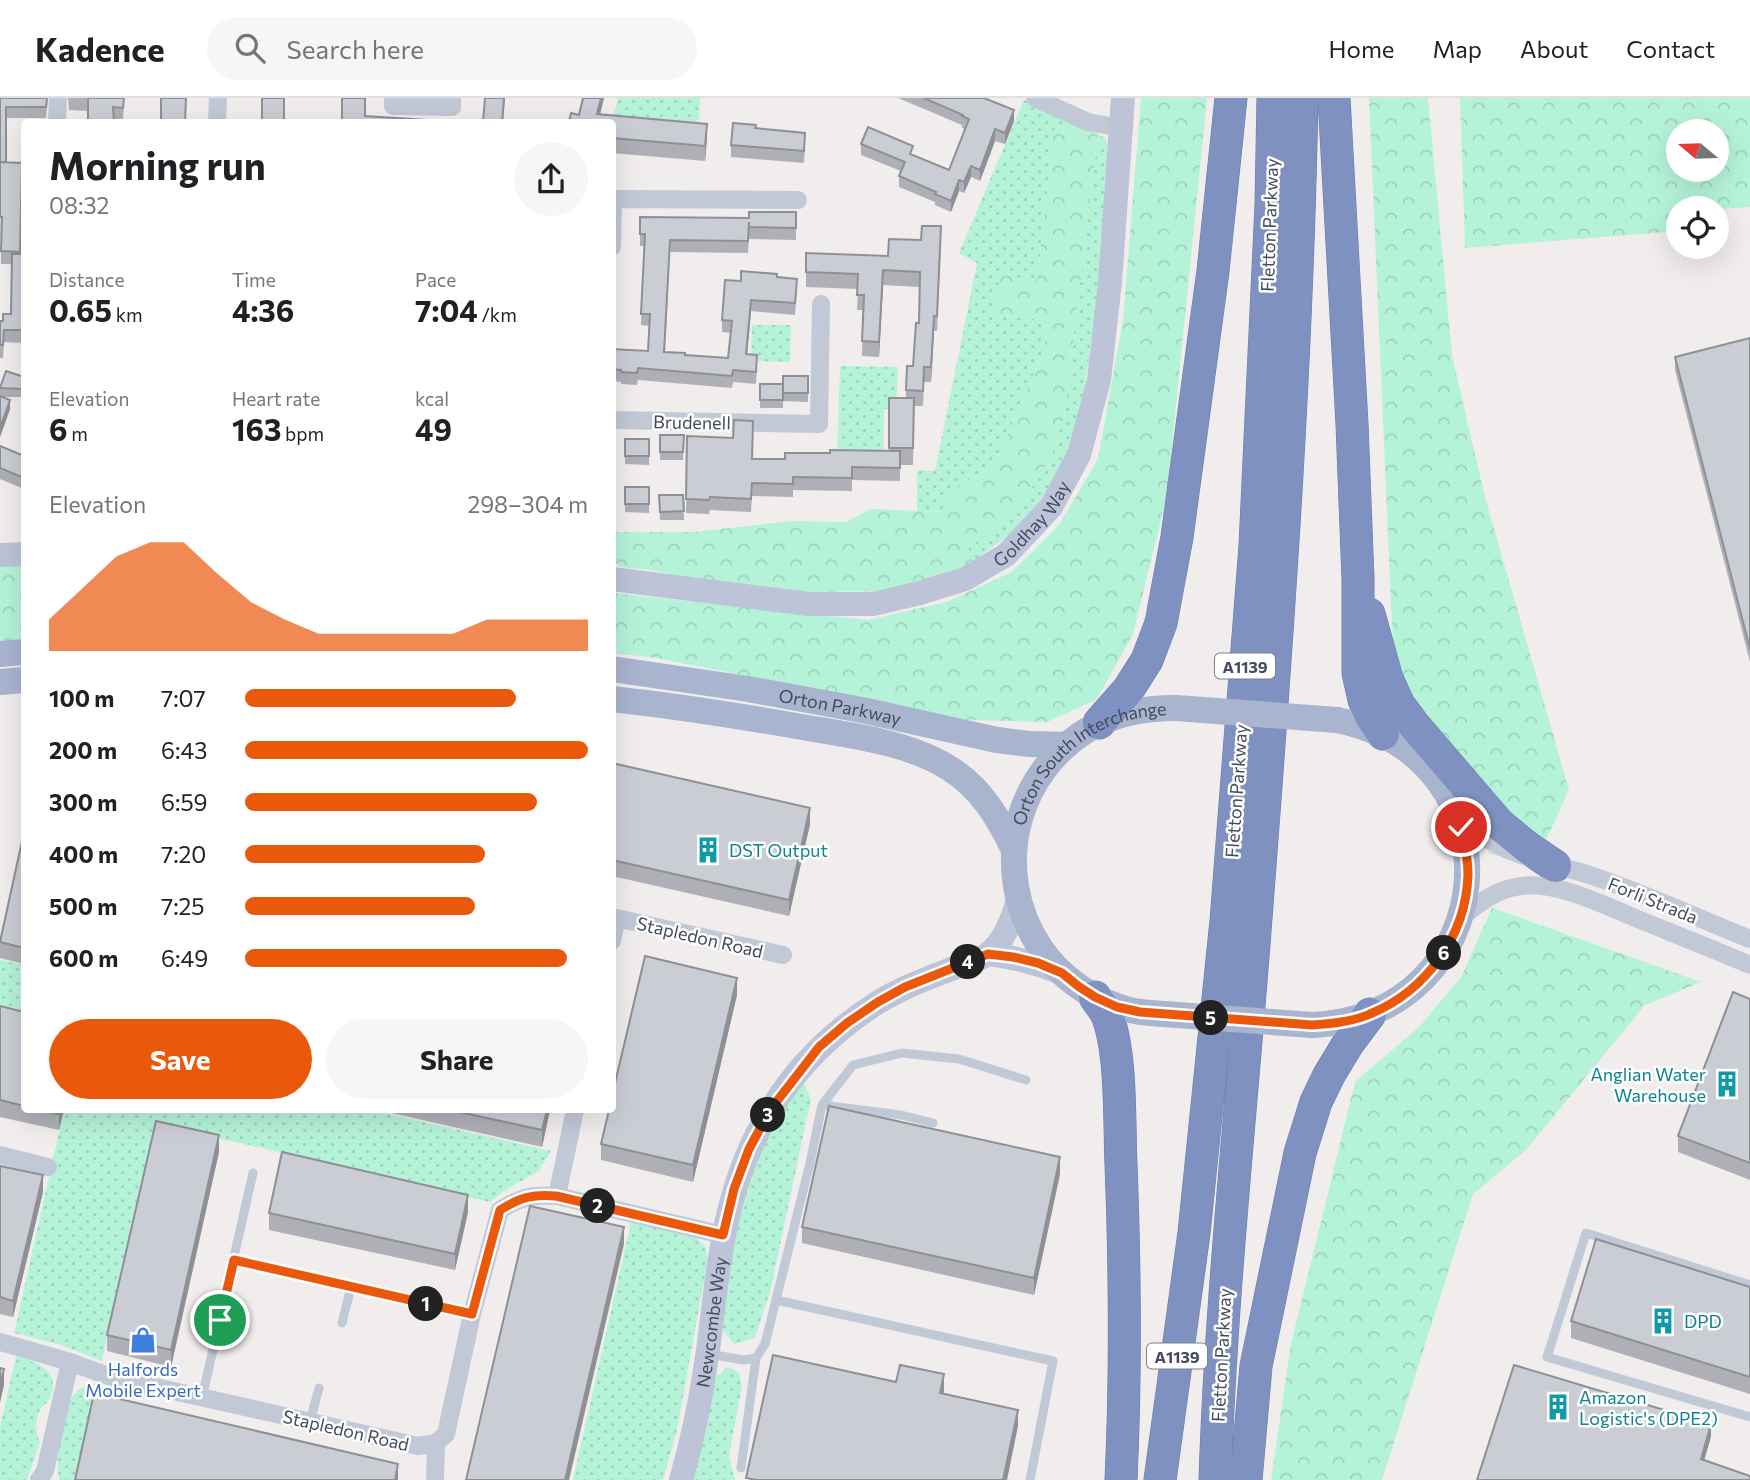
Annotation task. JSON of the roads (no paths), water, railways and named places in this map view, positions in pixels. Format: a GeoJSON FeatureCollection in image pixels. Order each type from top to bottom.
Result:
{"type":"FeatureCollection","features":[{"type":"Feature","properties":{"kind":"highway"},"geometry":{"type":"LineString","coordinates":[[1100,723],[1128,690],[1147,660],[1161,623],[1177,537],[1211,285],[1231,98]]}},
{"type":"Feature","properties":{"kind":"highway","name":"Fletton Parkway"},"geometry":{"type":"LineString","coordinates":[[1160,1480],[1194,1233],[1226,921],[1255,546],[1271,205],[1273,98]]}},
{"type":"Feature","properties":{"kind":"highway","name":"Fletton Parkway"},"geometry":{"type":"LineString","coordinates":[[1215,1480],[1217,1394],[1228,1236],[1256,920],[1282,560],[1300,207],[1302,98]]}},
{"type":"Feature","properties":{"kind":"highway"},"geometry":{"type":"LineString","coordinates":[[1334,98],[1359,579],[1358,673],[1364,700],[1383,734]]}},
{"type":"Feature","properties":{"kind":"highway"},"geometry":{"type":"LineString","coordinates":[[1359,579],[1387,679],[1399,705],[1499,824],[1557,877]]}},
{"type":"Feature","properties":{"kind":"highway"},"geometry":{"type":"LineString","coordinates":[[1095,997],[1106,1015],[1113,1039],[1117,1072],[1123,1232],[1125,1413],[1121,1480]]}},
{"type":"Feature","properties":{"kind":"highway"},"geometry":{"type":"LineString","coordinates":[[1246,1480],[1256,1366],[1300,1153],[1316,1102],[1329,1075],[1370,1014]]}},
{"type":"Feature","properties":{"kind":"main road"},"geometry":{"type":"LineString","coordinates":[[0,654],[21,652]]}},
{"type":"Feature","properties":{"kind":"main road","name":"Orton Parkway"},"geometry":{"type":"LineString","coordinates":[[616,670],[748,689],[862,710],[997,740],[1067,745]]}},
{"type":"Feature","properties":{"kind":"main road"},"geometry":{"type":"LineString","coordinates":[[0,682],[21,680]]}},
{"type":"Feature","properties":{"kind":"main road","name":"Orton Parkway"},"geometry":{"type":"LineString","coordinates":[[616,700],[855,737],[927,756],[951,769],[980,794],[999,819],[1014,850]]}},
{"type":"Feature","properties":{"kind":"main road","name":"Orton South Interchange"},"geometry":{"type":"LineString","coordinates":[[1156,708],[1337,720],[1383,734],[1404,747],[1423,763],[1439,782],[1452,804],[1466,851],[1468,876],[1460,919],[1440,960],[1420,982],[1397,1001],[1370,1014],[1342,1022],[1312,1025],[1140,1012],[1117,1007],[1078,986],[1047,957],[1025,920],[1014,875],[1014,850],[1021,815],[1036,781],[1067,745],[1100,723],[1118,716],[1156,708]]}},
{"type":"Feature","properties":{"kind":"street"},"geometry":{"type":"LineString","coordinates":[[57,119],[58,98]]}},
{"type":"Feature","properties":{"kind":"street"},"geometry":{"type":"LineString","coordinates":[[217,119],[218,98]]}},
{"type":"Feature","properties":{"kind":"street"},"geometry":{"type":"LineString","coordinates":[[393,98],[393,106],[452,107],[452,98]]}},
{"type":"Feature","properties":{"kind":"street"},"geometry":{"type":"LineString","coordinates":[[1035,98],[1088,122],[1121,128]]}},
{"type":"Feature","properties":{"kind":"street","name":"Goldhay Way"},"geometry":{"type":"LineString","coordinates":[[616,580],[809,604],[873,604],[965,579],[1006,555],[1051,507],[1079,455],[1099,380],[1110,282],[1123,98]]}},
{"type":"Feature","properties":{"kind":"street"},"geometry":{"type":"LineString","coordinates":[[616,199],[798,200]]}},
{"type":"Feature","properties":{"kind":"street","name":"Brudenell"},"geometry":{"type":"LineString","coordinates":[[616,420],[819,424],[821,303]]}},
{"type":"Feature","properties":{"kind":"street"},"geometry":{"type":"LineString","coordinates":[[0,555],[21,554]]}},
{"type":"Feature","properties":{"kind":"street"},"geometry":{"type":"LineString","coordinates":[[1452,804],[1471,827],[1494,844],[1557,877]]}},
{"type":"Feature","properties":{"kind":"street","name":"Forli Strada"},"geometry":{"type":"LineString","coordinates":[[1557,877],[1582,872],[1750,939]]}},
{"type":"Feature","properties":{"kind":"street"},"geometry":{"type":"LineString","coordinates":[[1460,919],[1480,901],[1501,891],[1520,886],[1537,886],[1557,877]]}},
{"type":"Feature","properties":{"kind":"street","name":"Forli Strada"},"geometry":{"type":"LineString","coordinates":[[1557,877],[1650,924],[1750,965]]}},
{"type":"Feature","properties":{"kind":"street"},"geometry":{"type":"LineString","coordinates":[[988,954],[1002,938],[1018,899]]}},
{"type":"Feature","properties":{"kind":"street","name":"Stapledon Road"},"geometry":{"type":"LineString","coordinates":[[616,918],[783,955]]}},
{"type":"Feature","properties":{"kind":"street"},"geometry":{"type":"LineString","coordinates":[[988,954],[1038,963],[1062,973]]}},
{"type":"Feature","properties":{"kind":"street","name":"Newcombe Way"},"geometry":{"type":"LineString","coordinates":[[681,1480],[697,1413],[723,1235],[734,1189],[749,1149],[770,1110],[819,1047],[847,1023],[905,987],[988,954]]}},
{"type":"Feature","properties":{"kind":"street"},"geometry":{"type":"LineString","coordinates":[[556,1196],[574,1113]]}},
{"type":"Feature","properties":{"kind":"street"},"geometry":{"type":"LineString","coordinates":[[0,1156],[48,1167]]}},
{"type":"Feature","properties":{"kind":"street","name":"Stapledon Road"},"geometry":{"type":"LineString","coordinates":[[0,1342],[111,1377],[418,1446],[436,1443],[446,1434],[472,1314],[500,1210],[517,1200],[538,1194],[556,1196],[723,1235]]}},
{"type":"Feature","properties":{"kind":"street"},"geometry":{"type":"LineString","coordinates":[[44,1477],[70,1362]]}},
{"type":"Feature","properties":{"kind":"street"},"geometry":{"type":"LineString","coordinates":[[435,1480],[436,1443]]}},
{"type":"Feature","properties":{"kind":"lane"},"geometry":{"type":"LineString","coordinates":[[741,1468],[756,1358],[765,1344],[822,1105],[853,1065],[902,1053],[959,1059],[1026,1080]]}},
{"type":"Feature","properties":{"kind":"lane"},"geometry":{"type":"LineString","coordinates":[[822,1105],[901,1115],[933,1123]]}},
{"type":"Feature","properties":{"kind":"lane"},"geometry":{"type":"LineString","coordinates":[[202,1398],[253,1173]]}},
{"type":"Feature","properties":{"kind":"lane"},"geometry":{"type":"LineString","coordinates":[[1750,1285],[1586,1233],[1547,1357],[1750,1418]]}},
{"type":"Feature","properties":{"kind":"lane"},"geometry":{"type":"LineString","coordinates":[[234,1260],[472,1314]]}},
{"type":"Feature","properties":{"kind":"lane"},"geometry":{"type":"LineString","coordinates":[[342,1323],[351,1287]]}},
{"type":"Feature","properties":{"kind":"lane"},"geometry":{"type":"LineString","coordinates":[[776,1300],[1053,1361],[1030,1480]]}},
{"type":"Feature","properties":{"kind":"lane"},"geometry":{"type":"LineString","coordinates":[[707,1354],[743,1360],[756,1358]]}},
{"type":"Feature","properties":{"kind":"lane"},"geometry":{"type":"LineString","coordinates":[[310,1422],[319,1388]]}},
{"type":"Feature","properties":{"kind":"place","name":"DST Output"},"geometry":{"type":"Point","coordinates":[708,850]}},
{"type":"Feature","properties":{"kind":"place","name":"Anglian Water Warehouse"},"geometry":{"type":"Point","coordinates":[1727,1084]}},
{"type":"Feature","properties":{"kind":"place","name":"DPD"},"geometry":{"type":"Point","coordinates":[1663,1321]}},
{"type":"Feature","properties":{"kind":"place","name":"Halfords Mobile Expert"},"geometry":{"type":"Point","coordinates":[143,1340]}},
{"type":"Feature","properties":{"kind":"place","name":"Amazon Logistic's (DPE2)"},"geometry":{"type":"Point","coordinates":[1558,1407]}}]}
